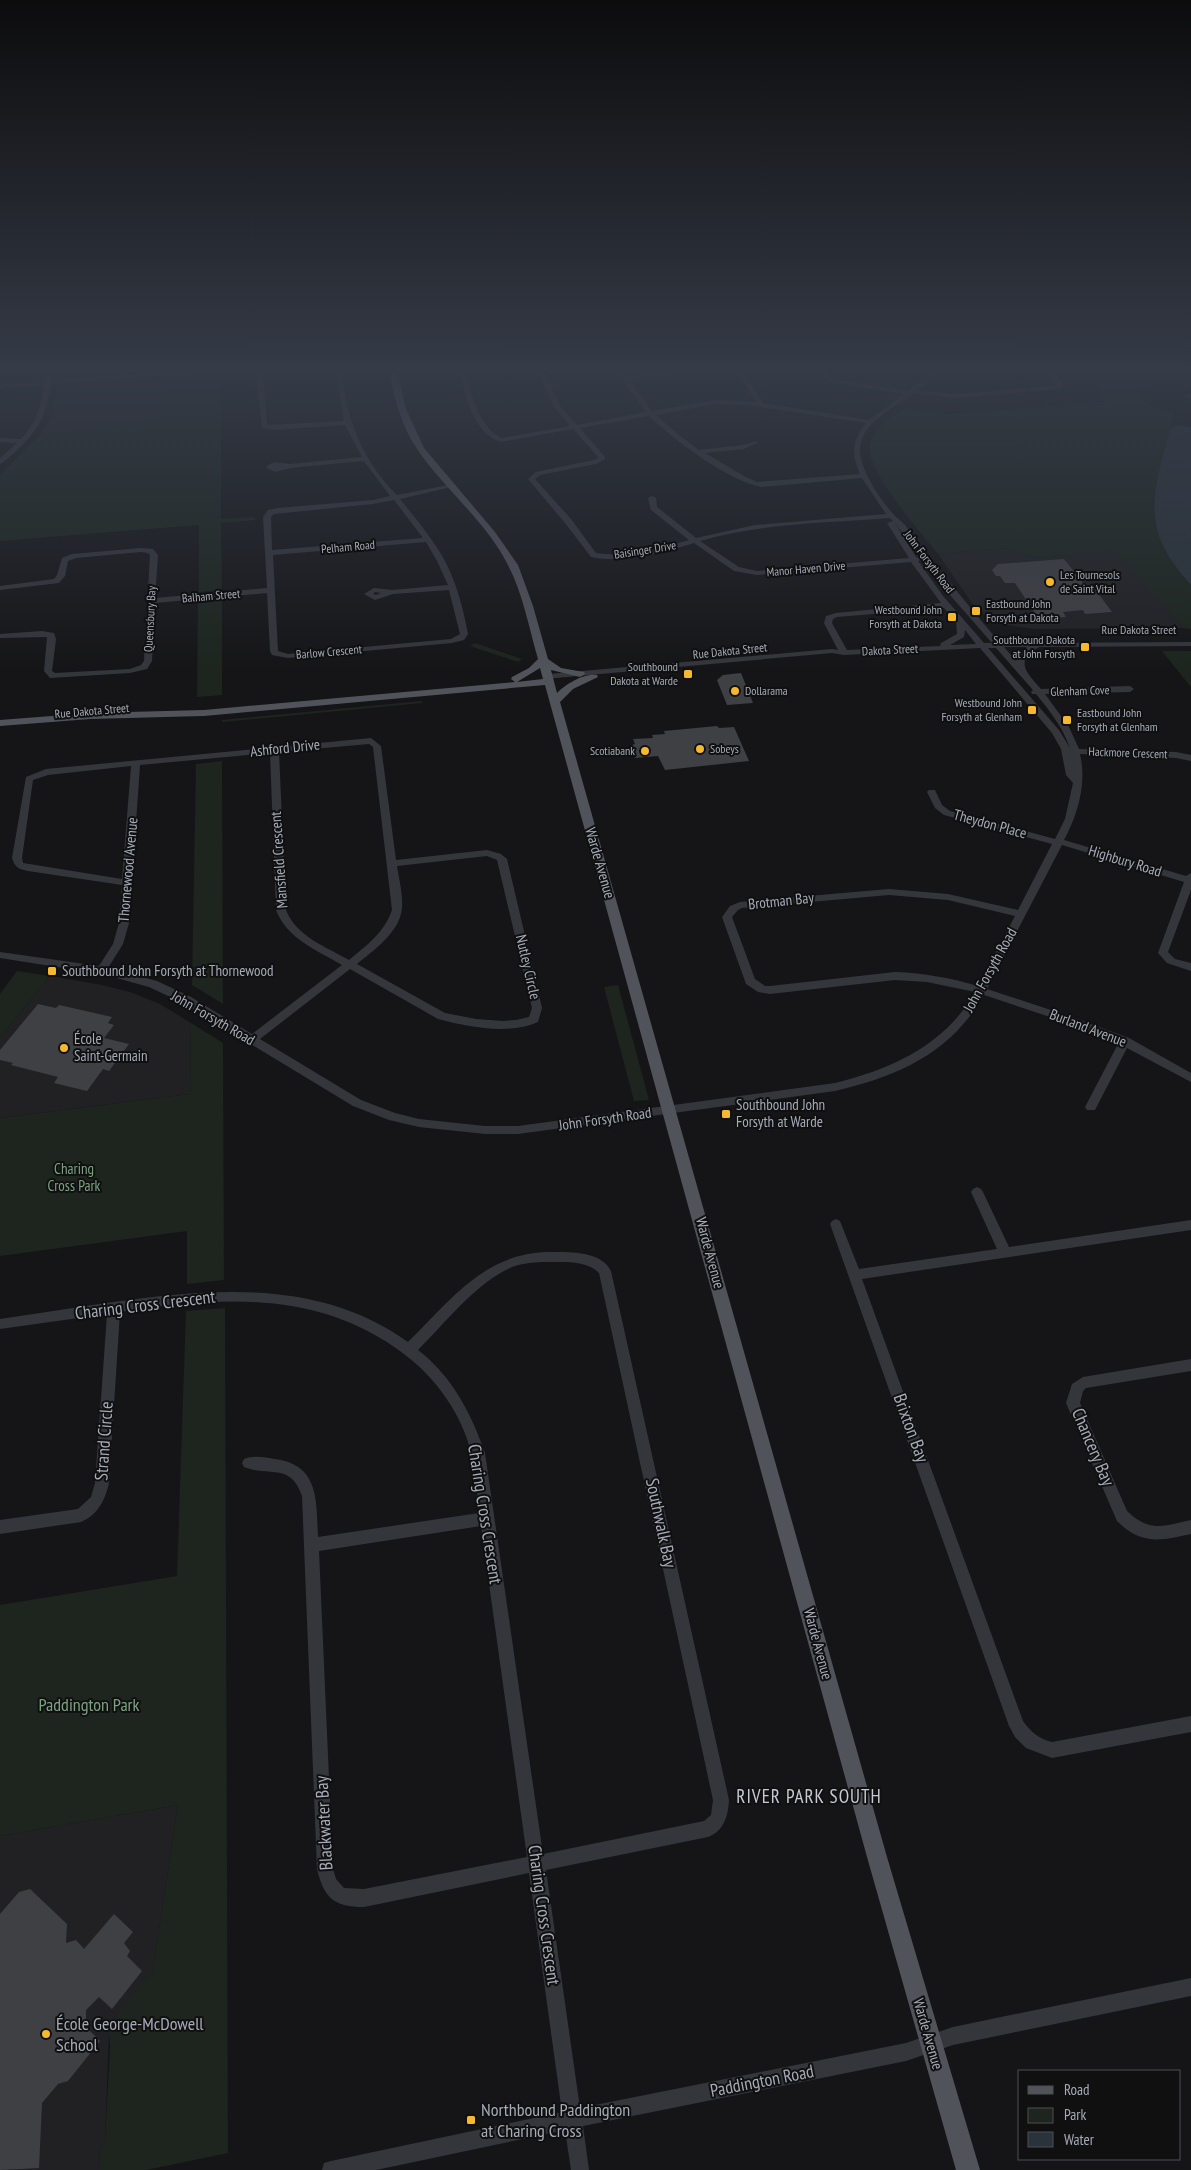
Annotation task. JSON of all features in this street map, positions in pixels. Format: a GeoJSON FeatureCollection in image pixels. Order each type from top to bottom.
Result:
{"type":"FeatureCollection","features":[{"type":"Feature","properties":{"kind":"main road","name":"Warde Avenue"},"geometry":{"type":"LineString","coordinates":[[438,468],[492,534],[512,566],[528,606],[877,1858],[968,2170]]}},
{"type":"Feature","properties":{"kind":"main road"},"geometry":{"type":"LineString","coordinates":[[512,682],[533,670],[543,660],[558,670],[580,674]]}},
{"type":"Feature","properties":{"kind":"main road"},"geometry":{"type":"LineString","coordinates":[[512,682],[555,701],[569,687],[593,677]]}},
{"type":"Feature","properties":{"kind":"main road","name":"Rue Dakota Street"},"geometry":{"type":"LineString","coordinates":[[0,733],[549,679]]}},
{"type":"Feature","properties":{"kind":"main road","name":"Rue Dakota Street"},"geometry":{"type":"LineString","coordinates":[[0,724],[108,715],[186,714]]}},
{"type":"Feature","properties":{"kind":"street","name":"Barlow Crescent"},"geometry":{"type":"LineString","coordinates":[[373,468],[396,498],[427,540],[442,562],[453,587],[464,636],[458,640],[288,656],[279,655],[274,651],[267,516],[273,511],[363,503],[396,498],[453,486]]}},
{"type":"Feature","properties":{"kind":"street","name":"Baisinger Drive"},"geometry":{"type":"LineString","coordinates":[[563,468],[538,473],[531,479],[568,521],[592,553],[607,556],[668,549],[727,532],[760,527],[891,516]]}},
{"type":"Feature","properties":{"kind":"street"},"geometry":{"type":"LineString","coordinates":[[728,468],[757,484],[865,476]]}},
{"type":"Feature","properties":{"kind":"street","name":"John Forsyth Road"},"geometry":{"type":"LineString","coordinates":[[0,955],[102,970],[140,980],[172,993],[357,1103],[393,1117],[425,1124],[485,1130],[518,1130],[670,1111],[835,1087],[883,1074],[935,1044],[955,1028],[970,1010],[1066,828],[1075,803],[1078,775],[1075,751],[1070,736],[1060,720],[1035,692],[1022,672],[941,579],[898,522],[891,516],[861,468]]}},
{"type":"Feature","properties":{"kind":"street","name":"Manor Haven Drive"},"geometry":{"type":"LineString","coordinates":[[652,498],[654,508],[694,541],[737,569],[750,573],[926,558]]}},
{"type":"Feature","properties":{"kind":"street","name":"John Forsyth Road"},"geometry":{"type":"LineString","coordinates":[[891,516],[891,522],[913,560],[946,605],[1056,732],[1065,750],[1071,775],[1076,781]]}},
{"type":"Feature","properties":{"kind":"street","name":"Pelham Road"},"geometry":{"type":"LineString","coordinates":[[268,553],[427,540]]}},
{"type":"Feature","properties":{"kind":"street","name":"Queensbury Bay"},"geometry":{"type":"LineString","coordinates":[[0,588],[46,584],[56,581],[61,576],[65,560],[75,556],[145,550],[152,552],[154,555],[148,661],[146,666],[138,669],[53,676],[48,671],[51,635],[42,633],[0,636]]}},
{"type":"Feature","properties":{"kind":"street"},"geometry":{"type":"LineString","coordinates":[[392,592],[453,587]]}},
{"type":"Feature","properties":{"kind":"street","name":"Balham Street"},"geometry":{"type":"LineString","coordinates":[[152,600],[270,590]]}},
{"type":"Feature","properties":{"kind":"street","name":"John Forsyth Road"},"geometry":{"type":"LineString","coordinates":[[844,653],[828,623],[829,618],[836,615],[946,605]]}},
{"type":"Feature","properties":{"kind":"street"},"geometry":{"type":"LineString","coordinates":[[936,647],[951,642],[961,635],[960,620]]}},
{"type":"Feature","properties":{"kind":"street"},"geometry":{"type":"LineString","coordinates":[[979,624],[1004,637],[1040,644]]}},
{"type":"Feature","properties":{"kind":"street"},"geometry":{"type":"LineString","coordinates":[[1022,672],[1019,659],[1021,655],[1040,644]]}},
{"type":"Feature","properties":{"kind":"street","name":"Rue Dakota Street"},"geometry":{"type":"LineString","coordinates":[[936,647],[1040,644],[1191,644]]}},
{"type":"Feature","properties":{"kind":"street"},"geometry":{"type":"LineString","coordinates":[[936,647],[975,653],[999,665]]}},
{"type":"Feature","properties":{"kind":"street","name":"Dakota Street"},"geometry":{"type":"LineString","coordinates":[[844,653],[936,647]]}},
{"type":"Feature","properties":{"kind":"street","name":"Rue Dakota Street"},"geometry":{"type":"LineString","coordinates":[[580,674],[806,653],[844,653]]}},
{"type":"Feature","properties":{"kind":"street","name":"Rue Dakota Street"},"geometry":{"type":"LineString","coordinates":[[549,679],[593,677],[844,653]]}},
{"type":"Feature","properties":{"kind":"street"},"geometry":{"type":"LineString","coordinates":[[549,679],[580,674]]}},
{"type":"Feature","properties":{"kind":"street","name":"Glenham Cove"},"geometry":{"type":"LineString","coordinates":[[1035,692],[1130,689]]}},
{"type":"Feature","properties":{"kind":"street","name":"Ashford Drive"},"geometry":{"type":"LineString","coordinates":[[127,882],[28,868],[19,865],[17,858],[29,779],[46,772],[362,741],[375,743],[378,749],[397,901],[397,910],[393,922],[376,944],[252,1040]]}},
{"type":"Feature","properties":{"kind":"street","name":"Mansfield Crescent"},"geometry":{"type":"LineString","coordinates":[[274,749],[280,904],[283,915],[299,936],[349,965]]}},
{"type":"Feature","properties":{"kind":"street","name":"Hackmore Crescent"},"geometry":{"type":"LineString","coordinates":[[1065,750],[1176,755],[1191,758]]}},
{"type":"Feature","properties":{"kind":"street","name":"Thornewood Avenue"},"geometry":{"type":"LineString","coordinates":[[102,970],[112,957],[122,934],[136,763]]}},
{"type":"Feature","properties":{"kind":"street","name":"Theydon Place"},"geometry":{"type":"LineString","coordinates":[[932,792],[938,806],[947,812],[1059,842]]}},
{"type":"Feature","properties":{"kind":"street","name":"Highbury Road"},"geometry":{"type":"LineString","coordinates":[[1059,842],[1190,879]]}},
{"type":"Feature","properties":{"kind":"street","name":"Nutley Circle"},"geometry":{"type":"LineString","coordinates":[[349,965],[442,1016],[465,1022],[502,1024],[524,1023],[534,1018],[537,1008],[502,859],[488,854],[393,863]]}},
{"type":"Feature","properties":{"kind":"street"},"geometry":{"type":"LineString","coordinates":[[1190,879],[1163,953],[1171,961],[1191,968]]}},
{"type":"Feature","properties":{"kind":"street","name":"Brotman Bay"},"geometry":{"type":"LineString","coordinates":[[980,990],[950,981],[911,976],[880,977],[770,990],[762,989],[750,981],[727,917],[734,908],[740,905],[889,892],[948,897],[1020,914]]}},
{"type":"Feature","properties":{"kind":"street","name":"Burland Avenue"},"geometry":{"type":"LineString","coordinates":[[980,990],[1077,1022],[1125,1041],[1144,1049],[1191,1078]]}},
{"type":"Feature","properties":{"kind":"street"},"geometry":{"type":"LineString","coordinates":[[1091,1108],[1125,1041]]}},
{"type":"Feature","properties":{"kind":"street"},"geometry":{"type":"LineString","coordinates":[[977,1192],[1005,1253]]}},
{"type":"Feature","properties":{"kind":"street","name":"Brixton Bay"},"geometry":{"type":"LineString","coordinates":[[836,1224],[856,1275],[1017,1726],[1026,1740],[1034,1745],[1052,1750],[1191,1724]]}},
{"type":"Feature","properties":{"kind":"street"},"geometry":{"type":"LineString","coordinates":[[856,1275],[1191,1225]]}},
{"type":"Feature","properties":{"kind":"street","name":"Southwalk Bay"},"geometry":{"type":"LineString","coordinates":[[410,1350],[483,1279],[508,1264],[534,1258],[561,1257],[593,1262],[602,1266],[605,1271],[721,1800],[715,1824],[708,1829],[536,1863]]}},
{"type":"Feature","properties":{"kind":"street","name":"Charing Cross Crescent"},"geometry":{"type":"LineString","coordinates":[[0,1324],[199,1296],[271,1297],[339,1311],[377,1328],[410,1350],[431,1368],[446,1386],[470,1429],[478,1453],[580,2170]]}},
{"type":"Feature","properties":{"kind":"street","name":"Strand Circle"},"geometry":{"type":"LineString","coordinates":[[0,1527],[81,1515],[89,1510],[97,1501],[102,1483],[114,1308]]}},
{"type":"Feature","properties":{"kind":"street","name":"Chancery Bay"},"geometry":{"type":"LineString","coordinates":[[1191,1365],[1083,1383],[1077,1388],[1073,1403],[1122,1516],[1130,1526],[1148,1534],[1191,1528]]}},
{"type":"Feature","properties":{"kind":"street","name":"Blackwater Bay"},"geometry":{"type":"LineString","coordinates":[[249,1463],[285,1466],[300,1476],[306,1485],[309,1496],[325,1869],[329,1886],[338,1895],[350,1898],[364,1898],[536,1863]]}},
{"type":"Feature","properties":{"kind":"street"},"geometry":{"type":"LineString","coordinates":[[312,1545],[487,1518]]}},
{"type":"Feature","properties":{"kind":"street","name":"Paddington Road"},"geometry":{"type":"LineString","coordinates":[[339,2169],[572,2119],[906,2052],[953,2036],[1191,1987]]}},
{"type":"Feature","properties":{"kind":"shaded area","name":"Les Tournesols de Saint Vital"},"geometry":{"type":"Polygon","coordinates":[[[1005,548],[1036,558],[1117,550],[1183,628],[1035,629],[1006,625],[991,620],[974,606],[938,554],[1005,548]]]}},
{"type":"Feature","properties":{"kind":"shaded area"},"geometry":{"type":"Polygon","coordinates":[[[50,976],[130,992],[160,1004],[191,1023],[190,1094],[0,1118],[0,1037],[50,976]]]}},
{"type":"Feature","properties":{"kind":"shaded area"},"geometry":{"type":"Polygon","coordinates":[[[178,1805],[153,1970],[117,2016],[109,2033],[105,2140],[100,2151],[99,2170],[0,2170],[0,1836],[178,1805]]]}},
{"type":"Feature","properties":{"kind":"green space"},"geometry":{"type":"Polygon","coordinates":[[[7,468],[221,468],[221,519],[254,517],[256,520],[221,523],[222,590],[199,592],[199,525],[0,541],[0,475],[7,468]]]}},
{"type":"Feature","properties":{"kind":"green space"},"geometry":{"type":"Polygon","coordinates":[[[1161,468],[1153,502],[1155,524],[1164,548],[1191,585],[1191,629],[1183,628],[1116,551],[1036,558],[1005,548],[938,554],[907,517],[876,469],[1161,468]]]}},
{"type":"Feature","properties":{"kind":"green space"},"geometry":{"type":"Polygon","coordinates":[[[222,600],[222,695],[197,697],[198,602],[222,600]]]}},
{"type":"Feature","properties":{"kind":"green space"},"geometry":{"type":"Polygon","coordinates":[[[475,643],[522,659],[518,662],[470,646],[475,643]]]}},
{"type":"Feature","properties":{"kind":"green space"},"geometry":{"type":"Polygon","coordinates":[[[1162,651],[1191,651],[1191,687],[1162,651]]]}},
{"type":"Feature","properties":{"kind":"green space"},"geometry":{"type":"Polygon","coordinates":[[[422,701],[422,703],[222,722],[222,720],[422,701]]]}},
{"type":"Feature","properties":{"kind":"green space"},"geometry":{"type":"Polygon","coordinates":[[[222,761],[223,1004],[192,985],[196,764],[222,761]]]}},
{"type":"Feature","properties":{"kind":"green space"},"geometry":{"type":"Polygon","coordinates":[[[17,971],[50,976],[0,1037],[0,994],[17,971]]]}},
{"type":"Feature","properties":{"kind":"green space"},"geometry":{"type":"Polygon","coordinates":[[[618,985],[649,1100],[634,1101],[604,987],[618,985]]]}},
{"type":"Feature","properties":{"kind":"green space","name":"Charing Cross Park"},"geometry":{"type":"Polygon","coordinates":[[[191,1023],[223,1043],[224,1280],[187,1284],[187,1231],[0,1256],[0,1118],[190,1094],[191,1023]]]}},
{"type":"Feature","properties":{"kind":"green space","name":"Paddington Park"},"geometry":{"type":"Polygon","coordinates":[[[225,1308],[228,2153],[146,2170],[99,2170],[100,2151],[105,2140],[110,2047],[109,2033],[116,2016],[153,1970],[178,1805],[0,1836],[0,1605],[177,1576],[186,1311],[225,1308]]]}},
{"type":"Feature","properties":{"kind":"water"},"geometry":{"type":"Polygon","coordinates":[[[1160,468],[1191,468],[1191,585],[1174,564],[1163,545],[1157,528],[1154,511],[1160,468]]]}},
{"type":"Feature","properties":{"kind":"building"},"geometry":{"type":"Polygon","coordinates":[[[1064,559],[1088,589],[1094,588],[1112,612],[1085,614],[1083,610],[1063,612],[1066,617],[1039,619],[1015,583],[1005,583],[992,570],[998,564],[1064,559]]]}},
{"type":"Feature","properties":{"kind":"building","name":"Dollarama"},"geometry":{"type":"Polygon","coordinates":[[[741,673],[753,703],[727,705],[717,680],[723,675],[741,673]]]}},
{"type":"Feature","properties":{"kind":"building","name":"Sobeys"},"geometry":{"type":"Polygon","coordinates":[[[717,726],[719,728],[734,727],[749,761],[665,770],[658,756],[635,758],[632,745],[635,744],[633,739],[653,738],[652,735],[665,734],[664,731],[717,726]]]}},
{"type":"Feature","properties":{"kind":"building","name":"École Saint-Germain"},"geometry":{"type":"Polygon","coordinates":[[[38,1004],[56,1008],[59,1005],[112,1017],[108,1023],[114,1025],[104,1038],[129,1044],[109,1071],[103,1069],[87,1091],[54,1083],[58,1077],[11,1065],[13,1063],[0,1060],[0,1050],[38,1004]]]}},
{"type":"Feature","properties":{"kind":"building","name":"École George-McDowell School"},"geometry":{"type":"Polygon","coordinates":[[[30,1889],[67,1924],[66,1943],[76,1940],[84,1949],[114,1914],[133,1932],[124,1943],[130,1951],[127,1956],[142,1971],[112,2009],[99,1997],[86,2010],[86,2027],[100,2041],[68,2081],[58,2084],[42,2103],[39,2168],[0,2170],[0,1914],[19,1892],[30,1889]]]}},
{"type":"Feature","properties":{"kind":"place","name":"Les Tournesols de Saint Vital"},"geometry":{"type":"Point","coordinates":[1050,582]}},
{"type":"Feature","properties":{"kind":"place","name":"Eastbound John Forsyth at Dakota"},"geometry":{"type":"Point","coordinates":[976,611]}},
{"type":"Feature","properties":{"kind":"place","name":"Westbound John Forsyth at Dakota"},"geometry":{"type":"Point","coordinates":[952,617]}},
{"type":"Feature","properties":{"kind":"place","name":"Southbound Dakota at John Forsyth"},"geometry":{"type":"Point","coordinates":[1085,647]}},
{"type":"Feature","properties":{"kind":"place","name":"Southbound Dakota at Warde"},"geometry":{"type":"Point","coordinates":[688,674]}},
{"type":"Feature","properties":{"kind":"place","name":"Dollarama"},"geometry":{"type":"Point","coordinates":[735,691]}},
{"type":"Feature","properties":{"kind":"place","name":"Westbound John Forsyth at Glenham"},"geometry":{"type":"Point","coordinates":[1032,710]}},
{"type":"Feature","properties":{"kind":"place","name":"Eastbound John Forsyth at Glenham"},"geometry":{"type":"Point","coordinates":[1067,720]}},
{"type":"Feature","properties":{"kind":"place","name":"Sobeys"},"geometry":{"type":"Point","coordinates":[700,749]}},
{"type":"Feature","properties":{"kind":"place","name":"Scotiabank"},"geometry":{"type":"Point","coordinates":[645,751]}},
{"type":"Feature","properties":{"kind":"place","name":"Southbound John Forsyth at Thornewood"},"geometry":{"type":"Point","coordinates":[52,971]}},
{"type":"Feature","properties":{"kind":"place","name":"École Saint-Germain"},"geometry":{"type":"Point","coordinates":[64,1048]}},
{"type":"Feature","properties":{"kind":"place","name":"Southbound John Forsyth at Warde"},"geometry":{"type":"Point","coordinates":[726,1114]}},
{"type":"Feature","properties":{"kind":"place","name":"École George-McDowell School"},"geometry":{"type":"Point","coordinates":[46,2034]}},
{"type":"Feature","properties":{"kind":"place","name":"Northbound Paddington at Charing Cross"},"geometry":{"type":"Point","coordinates":[471,2120]}},
{"type":"Feature","properties":{"kind":"district","name":"RIVER PARK SOUTH"},"geometry":{"type":"Point","coordinates":[809,1796]}}]}
